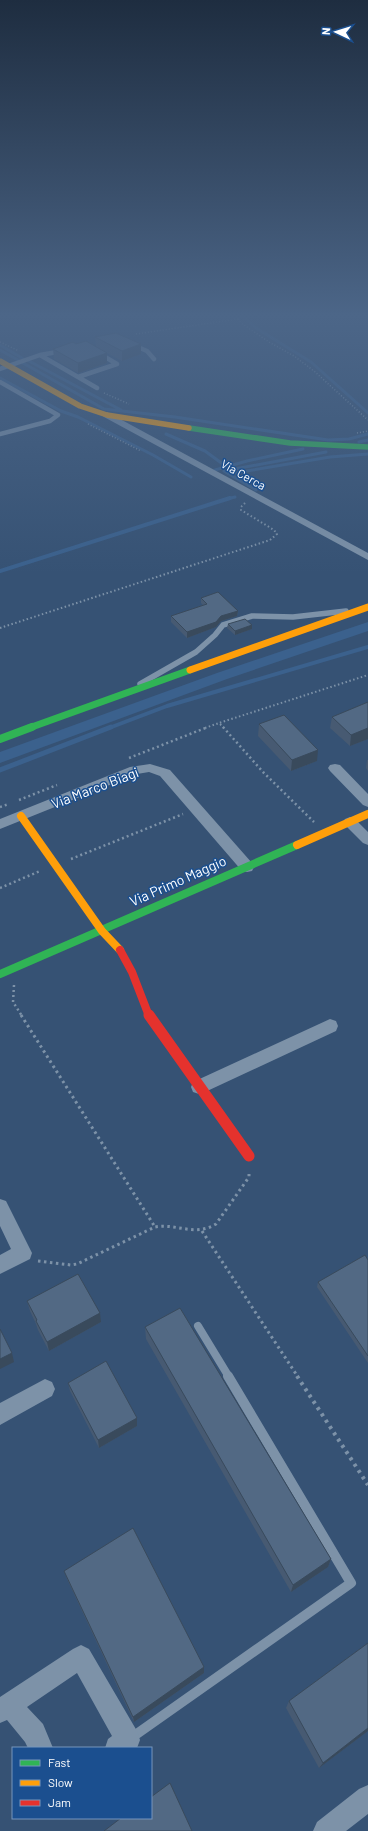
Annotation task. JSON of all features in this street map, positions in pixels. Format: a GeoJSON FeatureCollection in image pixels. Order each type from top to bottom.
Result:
{"type":"FeatureCollection","features":[{"type":"Feature","properties":{"kind":"main road"},"geometry":{"type":"LineString","coordinates":[[73,402],[107,415],[290,442],[331,446],[368,447]]}},
{"type":"Feature","properties":{"kind":"main road"},"geometry":{"type":"LineString","coordinates":[[0,739],[132,690],[365,608]]}},
{"type":"Feature","properties":{"kind":"main road","name":"Via Primo Maggio"},"geometry":{"type":"LineString","coordinates":[[3,973],[368,814]]}},
{"type":"Feature","properties":{"kind":"main road"},"geometry":{"type":"LineString","coordinates":[[21,816],[102,931],[121,951],[132,972],[151,1020],[249,1156]]}},
{"type":"Feature","properties":{"kind":"street","name":"Via Cerca"},"geometry":{"type":"LineString","coordinates":[[107,415],[255,497],[368,557]]}},
{"type":"Feature","properties":{"kind":"street","name":"Via Marco Biagi"},"geometry":{"type":"LineString","coordinates":[[0,824],[135,770],[150,768],[165,773],[247,866]]}},
{"type":"Feature","properties":{"kind":"street"},"geometry":{"type":"LineString","coordinates":[[335,768],[368,802]]}},
{"type":"Feature","properties":{"kind":"street"},"geometry":{"type":"LineString","coordinates":[[350,822],[368,840]]}},
{"type":"Feature","properties":{"kind":"street"},"geometry":{"type":"LineString","coordinates":[[199,1087],[330,1026]]}},
{"type":"Feature","properties":{"kind":"street"},"geometry":{"type":"LineString","coordinates":[[0,1207],[23,1253],[0,1265]]}},
{"type":"Feature","properties":{"kind":"street"},"geometry":{"type":"LineString","coordinates":[[0,1415],[45,1389]]}},
{"type":"Feature","properties":{"kind":"street"},"geometry":{"type":"LineString","coordinates":[[41,1747],[34,1733],[4,1708],[81,1657],[122,1744]]}},
{"type":"Feature","properties":{"kind":"street"},"geometry":{"type":"LineString","coordinates":[[326,1831],[368,1798]]}},
{"type":"Feature","properties":{"kind":"lane"},"geometry":{"type":"LineString","coordinates":[[0,434],[50,421],[58,416],[55,412],[37,402]]}},
{"type":"Feature","properties":{"kind":"lane"},"geometry":{"type":"LineString","coordinates":[[132,690],[151,676],[203,647],[217,635],[223,625],[252,616],[320,615],[365,608]]}},
{"type":"Feature","properties":{"kind":"lane"},"geometry":{"type":"LineString","coordinates":[[122,1744],[351,1583],[198,1326]]}},
{"type":"Feature","properties":{"kind":"path"},"geometry":{"type":"LineString","coordinates":[[348,402],[368,420]]}},
{"type":"Feature","properties":{"kind":"path"},"geometry":{"type":"LineString","coordinates":[[58,416],[71,417],[88,424],[141,452]]}},
{"type":"Feature","properties":{"kind":"path"},"geometry":{"type":"LineString","coordinates":[[0,628],[270,540],[276,534],[274,530],[241,510],[243,504],[255,497]]}},
{"type":"Feature","properties":{"kind":"path"},"geometry":{"type":"LineString","coordinates":[[325,833],[263,772],[219,723],[368,675]]}},
{"type":"Feature","properties":{"kind":"path"},"geometry":{"type":"LineString","coordinates":[[0,888],[197,809]]}},
{"type":"Feature","properties":{"kind":"path"},"geometry":{"type":"LineString","coordinates":[[3,973],[15,983],[13,1002],[155,1227]]}},
{"type":"Feature","properties":{"kind":"path"},"geometry":{"type":"LineString","coordinates":[[23,1253],[36,1260],[71,1265],[155,1227],[161,1226],[202,1231],[209,1229],[216,1224],[248,1177],[249,1156]]}},
{"type":"Feature","properties":{"kind":"path"},"geometry":{"type":"LineString","coordinates":[[202,1231],[368,1485]]}},
{"type":"Feature","properties":{"kind":"building"},"geometry":{"type":"Polygon","coordinates":[[[218,592],[238,611],[221,616],[216,622],[187,632],[171,616],[207,604],[201,598],[218,592]]]}},
{"type":"Feature","properties":{"kind":"building"},"geometry":{"type":"Polygon","coordinates":[[[245,619],[252,625],[235,631],[228,624],[245,619]]]}},
{"type":"Feature","properties":{"kind":"building"},"geometry":{"type":"Polygon","coordinates":[[[368,702],[368,728],[351,735],[332,717],[368,702]]]}},
{"type":"Feature","properties":{"kind":"building"},"geometry":{"type":"Polygon","coordinates":[[[284,715],[318,750],[292,760],[259,724],[284,715]]]}},
{"type":"Feature","properties":{"kind":"building"},"geometry":{"type":"Polygon","coordinates":[[[365,1255],[368,1260],[368,1356],[318,1282],[365,1255]]]}},
{"type":"Feature","properties":{"kind":"building"},"geometry":{"type":"Polygon","coordinates":[[[78,1274],[100,1313],[47,1342],[27,1301],[78,1274]]]}},
{"type":"Feature","properties":{"kind":"building"},"geometry":{"type":"Polygon","coordinates":[[[180,1308],[331,1559],[293,1585],[145,1327],[180,1308]]]}},
{"type":"Feature","properties":{"kind":"building"},"geometry":{"type":"Polygon","coordinates":[[[0,1329],[12,1353],[0,1359],[0,1329]]]}},
{"type":"Feature","properties":{"kind":"building"},"geometry":{"type":"Polygon","coordinates":[[[106,1361],[137,1418],[98,1440],[68,1383],[106,1361]]]}},
{"type":"Feature","properties":{"kind":"building"},"geometry":{"type":"Polygon","coordinates":[[[133,1528],[204,1667],[133,1717],[64,1571],[133,1528]]]}},
{"type":"Feature","properties":{"kind":"building"},"geometry":{"type":"Polygon","coordinates":[[[368,1643],[368,1728],[323,1763],[289,1701],[368,1643]]]}},
{"type":"Feature","properties":{"kind":"building"},"geometry":{"type":"Polygon","coordinates":[[[170,1783],[192,1831],[104,1831],[120,1819],[152,1819],[152,1796],[170,1783]]]}},
{"type":"Feature","properties":{"kind":"waterway"},"geometry":{"type":"LineString","coordinates":[[45,402],[61,411],[78,417],[153,455],[191,477]]}},
{"type":"Feature","properties":{"kind":"waterway"},"geometry":{"type":"LineString","coordinates":[[92,402],[104,409],[175,417],[328,440],[349,439],[368,434]]}},
{"type":"Feature","properties":{"kind":"waterway"},"geometry":{"type":"LineString","coordinates":[[107,402],[121,410]]}},
{"type":"Feature","properties":{"kind":"waterway"},"geometry":{"type":"LineString","coordinates":[[356,402],[368,413]]}},
{"type":"Feature","properties":{"kind":"waterway"},"geometry":{"type":"LineString","coordinates":[[166,434],[205,451],[226,467]]}},
{"type":"Feature","properties":{"kind":"waterway"},"geometry":{"type":"LineString","coordinates":[[359,442],[368,440]]}},
{"type":"Feature","properties":{"kind":"waterway"},"geometry":{"type":"LineString","coordinates":[[226,467],[303,449]]}},
{"type":"Feature","properties":{"kind":"waterway"},"geometry":{"type":"LineString","coordinates":[[231,470],[326,452]]}},
{"type":"Feature","properties":{"kind":"waterway"},"geometry":{"type":"LineString","coordinates":[[231,470],[235,473],[330,457],[368,454]]}},
{"type":"Feature","properties":{"kind":"waterway"},"geometry":{"type":"LineString","coordinates":[[215,470],[226,467]]}},
{"type":"Feature","properties":{"kind":"waterway"},"geometry":{"type":"LineString","coordinates":[[226,467],[231,470]]}},
{"type":"Feature","properties":{"kind":"waterway"},"geometry":{"type":"LineString","coordinates":[[231,470],[224,471],[256,490]]}},
{"type":"Feature","properties":{"kind":"waterway"},"geometry":{"type":"LineString","coordinates":[[227,499],[235,497]]}},
{"type":"Feature","properties":{"kind":"waterway"},"geometry":{"type":"LineString","coordinates":[[0,571],[230,498]]}},
{"type":"Feature","properties":{"kind":"waterway"},"geometry":{"type":"LineString","coordinates":[[0,758],[222,676],[368,626]]}},
{"type":"Feature","properties":{"kind":"waterway"},"geometry":{"type":"LineString","coordinates":[[109,728],[167,706],[368,647]]}},
{"type":"Feature","properties":{"kind":"waterway"},"geometry":{"type":"LineString","coordinates":[[0,770],[111,727]]}},
{"type":"Feature","properties":{"kind":"traffic: fast"},"geometry":{"type":"LineString","coordinates":[[189,428],[290,443],[368,447]]}},
{"type":"Feature","properties":{"kind":"traffic: fast"},"geometry":{"type":"LineString","coordinates":[[0,739],[190,670]]}},
{"type":"Feature","properties":{"kind":"traffic: fast"},"geometry":{"type":"LineString","coordinates":[[0,974],[297,845]]}},
{"type":"Feature","properties":{"kind":"traffic: slow"},"geometry":{"type":"LineString","coordinates":[[74,402],[107,415],[189,428]]}},
{"type":"Feature","properties":{"kind":"traffic: slow"},"geometry":{"type":"LineString","coordinates":[[190,670],[368,607]]}},
{"type":"Feature","properties":{"kind":"traffic: slow"},"geometry":{"type":"LineString","coordinates":[[297,845],[368,814]]}},
{"type":"Feature","properties":{"kind":"traffic: slow"},"geometry":{"type":"LineString","coordinates":[[21,816],[102,931],[120,950]]}},
{"type":"Feature","properties":{"kind":"traffic: jam"},"geometry":{"type":"LineString","coordinates":[[120,950],[132,972],[151,1020],[249,1156]]}}]}
